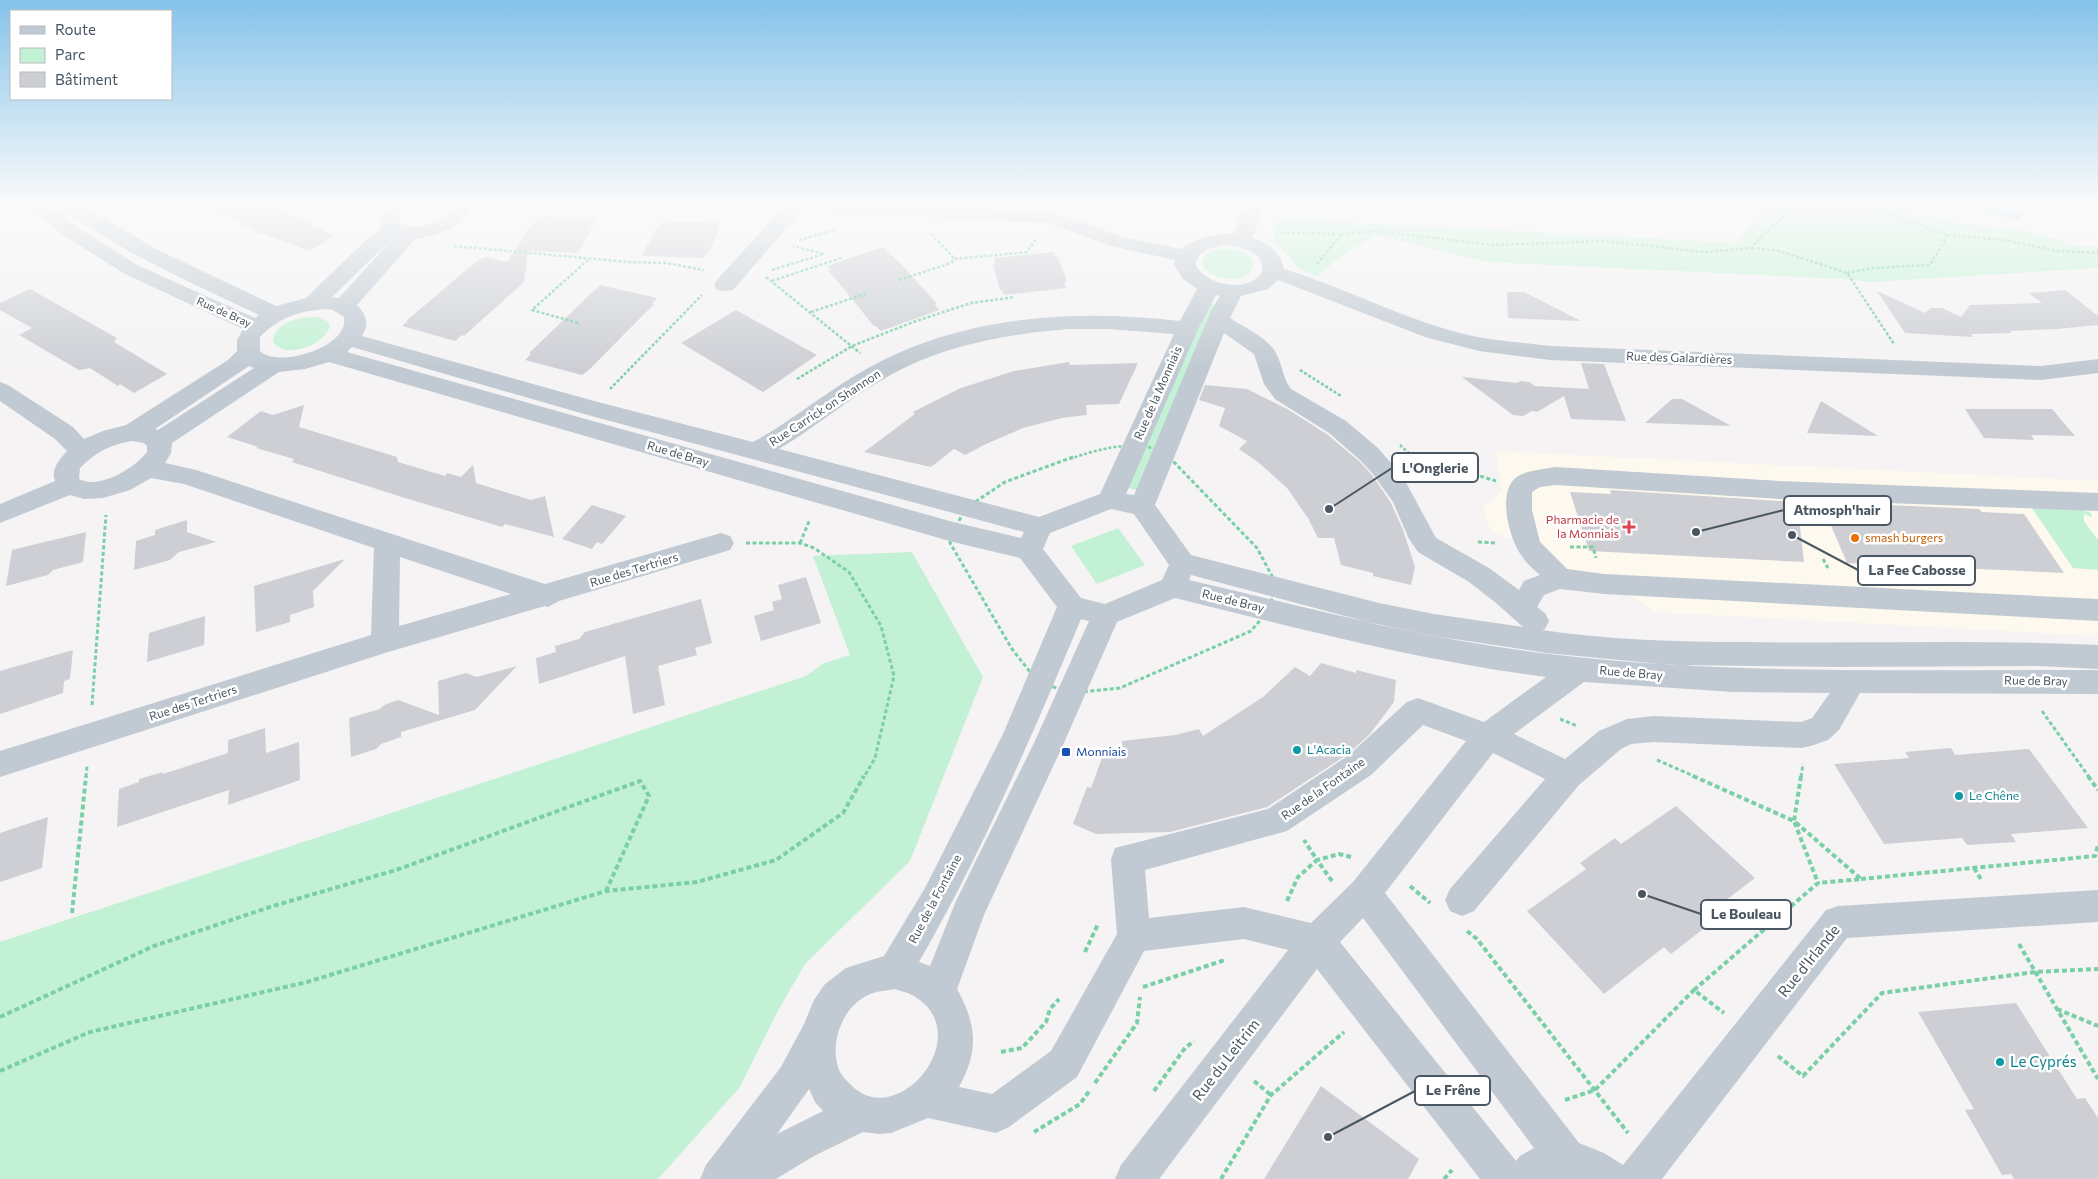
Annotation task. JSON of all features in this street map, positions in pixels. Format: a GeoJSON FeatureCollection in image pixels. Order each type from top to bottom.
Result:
{"type":"FeatureCollection","features":[{"type":"Feature","properties":{"kind":"street","name":"Rue de Bray"},"geometry":{"type":"LineString","coordinates":[[116,260],[130,269],[257,326]]}},
{"type":"Feature","properties":{"kind":"street","name":"Rue de Bray"},"geometry":{"type":"LineString","coordinates":[[162,260],[276,314]]}},
{"type":"Feature","properties":{"kind":"street"},"geometry":{"type":"LineString","coordinates":[[313,303],[357,260]]}},
{"type":"Feature","properties":{"kind":"street"},"geometry":{"type":"LineString","coordinates":[[344,306],[378,260]]}},
{"type":"Feature","properties":{"kind":"street"},"geometry":{"type":"LineString","coordinates":[[1184,260],[1184,264],[1188,273],[1197,281],[1209,287],[1233,291],[1260,286],[1269,280],[1273,272],[1272,260]]}},
{"type":"Feature","properties":{"kind":"street"},"geometry":{"type":"LineString","coordinates":[[725,285],[746,261]]}},
{"type":"Feature","properties":{"kind":"street","name":"Rue des Galardières"},"geometry":{"type":"LineString","coordinates":[[1273,272],[1446,336],[1488,346],[1551,353],[2041,373],[2098,366]]}},
{"type":"Feature","properties":{"kind":"street","name":"Rue de la Monniais"},"geometry":{"type":"LineString","coordinates":[[1110,500],[1187,329],[1209,287]]}},
{"type":"Feature","properties":{"kind":"street"},"geometry":{"type":"LineString","coordinates":[[939,991],[968,912],[1048,745],[1106,615],[1178,575],[1142,506],[1219,320],[1233,291]]}},
{"type":"Feature","properties":{"kind":"street"},"geometry":{"type":"LineString","coordinates":[[1344,298],[1348,321]]}},
{"type":"Feature","properties":{"kind":"street"},"geometry":{"type":"LineString","coordinates":[[313,303],[335,303],[353,312],[357,320],[355,329],[348,339],[328,354],[301,362],[274,365],[262,363],[254,358],[249,352],[247,345],[250,336],[257,326],[276,314],[313,303]]}},
{"type":"Feature","properties":{"kind":"street"},"geometry":{"type":"LineString","coordinates":[[1219,320],[1262,349],[1267,355],[1278,387],[1283,394],[1341,430],[1379,463],[1405,499],[1422,539],[1427,545],[1479,575],[1522,609],[1532,618],[1546,642]]}},
{"type":"Feature","properties":{"kind":"street","name":"Rue Carrick on Shannon"},"geometry":{"type":"LineString","coordinates":[[756,451],[880,371],[943,344],[1019,326],[1070,321],[1135,322],[1187,329]]}},
{"type":"Feature","properties":{"kind":"street","name":"Rue de Bray"},"geometry":{"type":"LineString","coordinates":[[348,339],[592,408],[966,508],[1034,538]]}},
{"type":"Feature","properties":{"kind":"street"},"geometry":{"type":"LineString","coordinates":[[132,433],[236,365],[249,352]]}},
{"type":"Feature","properties":{"kind":"street","name":"Rue de Bray"},"geometry":{"type":"LineString","coordinates":[[328,354],[952,532],[1034,538]]}},
{"type":"Feature","properties":{"kind":"street"},"geometry":{"type":"LineString","coordinates":[[158,441],[274,365]]}},
{"type":"Feature","properties":{"kind":"street"},"geometry":{"type":"LineString","coordinates":[[0,390],[64,433],[82,451]]}},
{"type":"Feature","properties":{"kind":"street"},"geometry":{"type":"LineString","coordinates":[[143,433],[152,436],[158,441],[160,449],[157,459],[148,469],[122,484],[108,489],[79,490],[70,485],[66,478],[66,469],[72,460],[82,451],[106,438],[143,433]]}},
{"type":"Feature","properties":{"kind":"street"},"geometry":{"type":"LineString","coordinates":[[148,469],[187,476],[548,596]]}},
{"type":"Feature","properties":{"kind":"street"},"geometry":{"type":"LineString","coordinates":[[1559,579],[1528,546],[1517,501],[1519,490],[1527,482],[1539,478],[1556,476],[1780,490],[2098,502]]}},
{"type":"Feature","properties":{"kind":"street"},"geometry":{"type":"LineString","coordinates":[[0,514],[70,485]]}},
{"type":"Feature","properties":{"kind":"street"},"geometry":{"type":"LineString","coordinates":[[1106,615],[1072,606],[1034,538],[1110,500],[1142,506]]}},
{"type":"Feature","properties":{"kind":"street"},"geometry":{"type":"LineString","coordinates":[[385,642],[387,542]]}},
{"type":"Feature","properties":{"kind":"street","name":"Rue des Tertriers"},"geometry":{"type":"LineString","coordinates":[[0,764],[385,642],[548,596],[721,543]]}},
{"type":"Feature","properties":{"kind":"street","name":"Rue de Bray"},"geometry":{"type":"LineString","coordinates":[[1178,575],[1265,614],[1444,650],[1580,669],[1685,678],[2098,682]]}},
{"type":"Feature","properties":{"kind":"street"},"geometry":{"type":"LineString","coordinates":[[1522,609],[1534,588],[1559,579],[1604,584],[2098,610]]}},
{"type":"Feature","properties":{"kind":"street","name":"Rue de la Fontaine"},"geometry":{"type":"LineString","coordinates":[[894,972],[938,900],[1016,736],[1072,606]]}},
{"type":"Feature","properties":{"kind":"street","name":"Rue de Bray"},"geometry":{"type":"LineString","coordinates":[[1265,614],[1379,614],[1434,626],[1546,642],[1679,653],[1836,655],[2040,654],[2098,657]]}},
{"type":"Feature","properties":{"kind":"street","name":"Rue du Leitrim"},"geometry":{"type":"LineString","coordinates":[[1135,1179],[1317,941],[1365,893],[1488,736],[1580,669]]}},
{"type":"Feature","properties":{"kind":"street"},"geometry":{"type":"LineString","coordinates":[[1462,900],[1568,775],[1610,740],[1627,732],[1654,729],[1802,735],[1817,731],[1830,718],[1845,694],[1850,681]]}},
{"type":"Feature","properties":{"kind":"street","name":"Rue de la Fontaine"},"geometry":{"type":"LineString","coordinates":[[1134,936],[1127,859],[1276,822],[1360,765],[1418,711],[1488,736]]}},
{"type":"Feature","properties":{"kind":"street"},"geometry":{"type":"LineString","coordinates":[[1488,736],[1568,775]]}},
{"type":"Feature","properties":{"kind":"street"},"geometry":{"type":"LineString","coordinates":[[1365,893],[1567,1160]]}},
{"type":"Feature","properties":{"kind":"street","name":"Rue d'Irlande"},"geometry":{"type":"LineString","coordinates":[[1637,1179],[1838,922],[2098,906]]}},
{"type":"Feature","properties":{"kind":"street"},"geometry":{"type":"LineString","coordinates":[[927,1099],[996,1114],[1064,1064],[1134,936],[1244,922],[1317,941],[1505,1179]]}},
{"type":"Feature","properties":{"kind":"street"},"geometry":{"type":"LineString","coordinates":[[894,972],[911,974],[926,981],[939,991],[951,1010],[957,1033],[954,1057],[944,1080],[927,1099],[906,1111],[884,1116],[862,1113],[840,1102],[824,1084],[816,1060],[818,1036],[824,1015],[837,997],[854,983],[874,975],[894,972]]}},
{"type":"Feature","properties":{"kind":"street"},"geometry":{"type":"LineString","coordinates":[[720,1179],[794,1080],[818,1036]]}},
{"type":"Feature","properties":{"kind":"street"},"geometry":{"type":"LineString","coordinates":[[742,1179],[762,1165],[821,1131],[862,1113]]}},
{"type":"Feature","properties":{"kind":"street"},"geometry":{"type":"LineString","coordinates":[[1527,1179],[1530,1173],[1547,1163],[1567,1160],[1585,1164],[1610,1179]]}},
{"type":"Feature","properties":{"kind":"path"},"geometry":{"type":"LineString","coordinates":[[578,323],[532,310],[587,260]]}},
{"type":"Feature","properties":{"kind":"path"},"geometry":{"type":"LineString","coordinates":[[620,260],[666,263],[711,271],[746,261],[852,346]]}},
{"type":"Feature","properties":{"kind":"path"},"geometry":{"type":"LineString","coordinates":[[762,274],[805,260]]}},
{"type":"Feature","properties":{"kind":"path"},"geometry":{"type":"LineString","coordinates":[[772,281],[835,260]]}},
{"type":"Feature","properties":{"kind":"path"},"geometry":{"type":"LineString","coordinates":[[900,280],[952,263],[954,260]]}},
{"type":"Feature","properties":{"kind":"path"},"geometry":{"type":"LineString","coordinates":[[1302,282],[1320,260]]}},
{"type":"Feature","properties":{"kind":"path"},"geometry":{"type":"LineString","coordinates":[[1807,260],[1847,273],[1873,268],[1930,265],[1933,260]]}},
{"type":"Feature","properties":{"kind":"path"},"geometry":{"type":"LineString","coordinates":[[1847,273],[1909,367]]}},
{"type":"Feature","properties":{"kind":"path"},"geometry":{"type":"LineString","coordinates":[[613,386],[703,293],[725,285]]}},
{"type":"Feature","properties":{"kind":"path"},"geometry":{"type":"LineString","coordinates":[[810,312],[868,293]]}},
{"type":"Feature","properties":{"kind":"path"},"geometry":{"type":"LineString","coordinates":[[797,379],[852,346],[971,303],[1014,297]]}},
{"type":"Feature","properties":{"kind":"path"},"geometry":{"type":"LineString","coordinates":[[952,532],[966,508],[1005,482],[1093,450],[1135,444],[1164,452],[1232,520],[1257,548],[1272,576],[1265,614],[1251,631]]}},
{"type":"Feature","properties":{"kind":"path"},"geometry":{"type":"LineString","coordinates":[[1410,454],[1491,479],[1519,490]]}},
{"type":"Feature","properties":{"kind":"path"},"geometry":{"type":"LineString","coordinates":[[72,912],[90,736],[108,489]]}},
{"type":"Feature","properties":{"kind":"path"},"geometry":{"type":"LineString","coordinates":[[800,543],[806,527]]}},
{"type":"Feature","properties":{"kind":"path"},"geometry":{"type":"LineString","coordinates":[[0,1071],[90,1032],[307,982],[606,891],[697,882],[776,860],[844,813],[875,758],[894,676],[881,626],[849,572],[814,548],[800,543],[721,543]]}},
{"type":"Feature","properties":{"kind":"path"},"geometry":{"type":"LineString","coordinates":[[2020,681],[2098,790]]}},
{"type":"Feature","properties":{"kind":"path"},"geometry":{"type":"LineString","coordinates":[[1528,706],[1794,821],[1861,879]]}},
{"type":"Feature","properties":{"kind":"path"},"geometry":{"type":"LineString","coordinates":[[1802,735],[1804,755],[1794,821],[1818,883]]}},
{"type":"Feature","properties":{"kind":"path"},"geometry":{"type":"LineString","coordinates":[[0,1016],[154,946],[273,906],[396,870],[640,781],[649,796],[606,891]]}},
{"type":"Feature","properties":{"kind":"path"},"geometry":{"type":"LineString","coordinates":[[1530,1112],[1595,1090],[1694,990],[1818,883],[2095,856],[2098,845]]}},
{"type":"Feature","properties":{"kind":"path"},"geometry":{"type":"LineString","coordinates":[[1082,959],[1098,923]]}},
{"type":"Feature","properties":{"kind":"path"},"geometry":{"type":"LineString","coordinates":[[1032,1133],[1080,1104],[1137,1023],[1141,988],[1231,958]]}},
{"type":"Feature","properties":{"kind":"path"},"geometry":{"type":"LineString","coordinates":[[1694,990],[1803,1076],[1882,993],[2035,972],[2098,969]]}},
{"type":"Feature","properties":{"kind":"path"},"geometry":{"type":"LineString","coordinates":[[2035,972],[2098,1079]]}},
{"type":"Feature","properties":{"kind":"path"},"geometry":{"type":"LineString","coordinates":[[1001,1052],[1022,1048],[1046,1022],[1050,1009],[1063,994]]}},
{"type":"Feature","properties":{"kind":"path"},"geometry":{"type":"LineString","coordinates":[[2056,1009],[2098,1026]]}},
{"type":"Feature","properties":{"kind":"path"},"geometry":{"type":"LineString","coordinates":[[1221,1179],[1271,1095],[1347,1030]]}},
{"type":"Feature","properties":{"kind":"path"},"geometry":{"type":"LineString","coordinates":[[1444,1179],[1477,1143]]}},
{"type":"Feature","properties":{"kind":"shaded area"},"geometry":{"type":"Polygon","coordinates":[[[1496,451],[2098,481],[2098,636],[1655,612],[1625,592],[1602,590],[1516,541],[1497,534],[1488,527],[1483,507],[1502,491],[1496,451]]]}},
{"type":"Feature","properties":{"kind":"green space"},"geometry":{"type":"Polygon","coordinates":[[[1203,260],[1251,260],[1253,263],[1251,270],[1246,275],[1229,279],[1212,274],[1202,262],[1203,260]]]}},
{"type":"Feature","properties":{"kind":"green space"},"geometry":{"type":"Polygon","coordinates":[[[1291,260],[1336,260],[1318,276],[1299,269],[1291,260]]]}},
{"type":"Feature","properties":{"kind":"green space"},"geometry":{"type":"Polygon","coordinates":[[[1480,260],[2098,260],[2098,268],[1872,282],[1488,262],[1480,260]]]}},
{"type":"Feature","properties":{"kind":"green space"},"geometry":{"type":"Polygon","coordinates":[[[1207,303],[1216,304],[1138,490],[1127,488],[1207,303]]]}},
{"type":"Feature","properties":{"kind":"green space"},"geometry":{"type":"Polygon","coordinates":[[[319,317],[328,322],[330,326],[327,333],[313,344],[295,350],[286,350],[273,342],[278,329],[290,321],[319,317]]]}},
{"type":"Feature","properties":{"kind":"green space"},"geometry":{"type":"Polygon","coordinates":[[[2029,504],[2080,509],[2091,513],[2092,517],[2084,514],[2084,521],[2098,540],[2098,570],[2073,568],[2029,504]]]}},
{"type":"Feature","properties":{"kind":"green space"},"geometry":{"type":"Polygon","coordinates":[[[1118,528],[1145,565],[1097,584],[1071,546],[1118,528]]]}},
{"type":"Feature","properties":{"kind":"green space"},"geometry":{"type":"Polygon","coordinates":[[[912,552],[983,677],[910,861],[805,964],[780,1007],[740,1087],[658,1179],[0,1179],[0,942],[806,676],[824,663],[850,655],[813,556],[912,552]]]}},
{"type":"Feature","properties":{"kind":"building"},"geometry":{"type":"Polygon","coordinates":[[[498,260],[507,262],[508,260],[527,260],[524,282],[464,336],[462,335],[455,341],[402,326],[477,261],[498,260]]]}},
{"type":"Feature","properties":{"kind":"building"},"geometry":{"type":"Polygon","coordinates":[[[845,260],[897,260],[937,304],[935,305],[939,310],[881,331],[874,326],[829,271],[831,271],[827,266],[845,260]]]}},
{"type":"Feature","properties":{"kind":"building"},"geometry":{"type":"Polygon","coordinates":[[[994,260],[1059,260],[1067,282],[1064,283],[1066,288],[1004,295],[1002,290],[1000,290],[993,264],[995,264],[994,260]]]}},
{"type":"Feature","properties":{"kind":"building"},"geometry":{"type":"Polygon","coordinates":[[[600,285],[657,298],[652,304],[654,304],[582,375],[525,360],[531,354],[529,353],[600,285]]]}},
{"type":"Feature","properties":{"kind":"building"},"geometry":{"type":"Polygon","coordinates":[[[30,289],[117,338],[114,342],[167,374],[134,393],[120,384],[118,386],[90,368],[79,370],[19,335],[32,328],[0,310],[0,303],[30,289]]]}},
{"type":"Feature","properties":{"kind":"building"},"geometry":{"type":"Polygon","coordinates":[[[2065,290],[2098,316],[2098,325],[2010,331],[2012,333],[1971,334],[1973,337],[1905,333],[1877,291],[1925,313],[1931,308],[1942,308],[1961,317],[1970,305],[2042,303],[2029,293],[2065,290]]]}},
{"type":"Feature","properties":{"kind":"building"},"geometry":{"type":"Polygon","coordinates":[[[1507,292],[1524,292],[1581,321],[1508,318],[1507,292]]]}},
{"type":"Feature","properties":{"kind":"building"},"geometry":{"type":"Polygon","coordinates":[[[736,310],[817,355],[763,392],[681,343],[736,310]]]}},
{"type":"Feature","properties":{"kind":"building"},"geometry":{"type":"Polygon","coordinates":[[[1069,362],[1070,365],[1138,363],[1119,404],[1086,405],[1087,415],[1062,418],[1023,428],[965,455],[954,449],[931,467],[864,452],[915,414],[913,412],[961,388],[1014,371],[1069,362]]]}},
{"type":"Feature","properties":{"kind":"building"},"geometry":{"type":"Polygon","coordinates":[[[1581,363],[1604,364],[1626,421],[1571,419],[1564,396],[1537,412],[1532,411],[1523,416],[1513,415],[1462,377],[1517,383],[1521,381],[1529,382],[1535,386],[1589,389],[1581,363]]]}},
{"type":"Feature","properties":{"kind":"building"},"geometry":{"type":"Polygon","coordinates":[[[1205,385],[1247,389],[1289,410],[1328,435],[1359,461],[1372,475],[1391,503],[1403,530],[1415,567],[1411,585],[1373,576],[1373,573],[1341,565],[1334,538],[1318,538],[1308,518],[1287,488],[1258,462],[1239,449],[1247,441],[1219,426],[1225,408],[1199,400],[1205,385]]]}},
{"type":"Feature","properties":{"kind":"building"},"geometry":{"type":"Polygon","coordinates":[[[1672,399],[1682,399],[1731,426],[1645,423],[1672,399]]]}},
{"type":"Feature","properties":{"kind":"building"},"geometry":{"type":"Polygon","coordinates":[[[1821,401],[1834,409],[1878,436],[1807,433],[1821,401]]]}},
{"type":"Feature","properties":{"kind":"building"},"geometry":{"type":"Polygon","coordinates":[[[304,405],[299,427],[397,457],[398,462],[445,476],[447,473],[461,477],[473,465],[476,483],[531,500],[545,496],[554,537],[505,524],[502,527],[405,498],[292,462],[294,459],[227,437],[261,411],[273,415],[304,405]]]}},
{"type":"Feature","properties":{"kind":"building"},"geometry":{"type":"Polygon","coordinates":[[[1965,409],[2052,409],[2075,436],[2031,435],[2034,440],[1984,438],[1965,409]]]}},
{"type":"Feature","properties":{"kind":"building"},"geometry":{"type":"Polygon","coordinates":[[[1610,490],[1797,502],[1804,562],[1589,551],[1570,492],[1611,494],[1610,490]]]}},
{"type":"Feature","properties":{"kind":"building"},"geometry":{"type":"Polygon","coordinates":[[[1821,502],[1979,509],[1982,512],[2024,514],[2064,573],[1847,563],[1821,502]]]}},
{"type":"Feature","properties":{"kind":"building"},"geometry":{"type":"Polygon","coordinates":[[[592,505],[626,516],[602,544],[597,542],[592,549],[562,539],[592,505]]]}},
{"type":"Feature","properties":{"kind":"building"},"geometry":{"type":"Polygon","coordinates":[[[187,520],[187,532],[216,542],[179,552],[170,560],[134,570],[136,541],[155,535],[155,530],[187,520]]]}},
{"type":"Feature","properties":{"kind":"building"},"geometry":{"type":"Polygon","coordinates":[[[86,532],[83,562],[53,570],[48,575],[6,586],[12,550],[86,532]]]}},
{"type":"Feature","properties":{"kind":"building"},"geometry":{"type":"Polygon","coordinates":[[[345,559],[313,591],[314,607],[290,615],[290,622],[256,632],[254,586],[345,559]]]}},
{"type":"Feature","properties":{"kind":"building"},"geometry":{"type":"Polygon","coordinates":[[[806,577],[821,623],[761,641],[754,616],[774,610],[772,602],[782,599],[778,585],[806,577]]]}},
{"type":"Feature","properties":{"kind":"building"},"geometry":{"type":"Polygon","coordinates":[[[701,599],[712,643],[695,648],[697,655],[658,666],[665,705],[633,714],[625,656],[539,684],[536,658],[556,652],[555,646],[579,639],[585,632],[701,599]]]}},
{"type":"Feature","properties":{"kind":"building"},"geometry":{"type":"Polygon","coordinates":[[[205,616],[204,645],[147,662],[149,633],[205,616]]]}},
{"type":"Feature","properties":{"kind":"building"},"geometry":{"type":"Polygon","coordinates":[[[73,650],[70,679],[64,681],[63,693],[0,714],[0,671],[73,650]]]}},
{"type":"Feature","properties":{"kind":"building","name":"L'Acacia"},"geometry":{"type":"Polygon","coordinates":[[[1321,663],[1356,673],[1356,670],[1396,680],[1394,702],[1370,734],[1348,754],[1267,807],[1170,832],[1096,834],[1073,824],[1087,787],[1091,788],[1102,758],[1124,757],[1122,741],[1175,735],[1199,729],[1203,736],[1263,697],[1295,667],[1310,676],[1321,663]]]}},
{"type":"Feature","properties":{"kind":"building"},"geometry":{"type":"Polygon","coordinates":[[[517,666],[475,710],[401,732],[401,737],[381,744],[376,749],[351,757],[349,718],[380,709],[384,705],[398,700],[439,715],[438,681],[466,673],[476,677],[517,666]]]}},
{"type":"Feature","properties":{"kind":"building"},"geometry":{"type":"Polygon","coordinates":[[[265,728],[266,753],[299,742],[300,780],[228,805],[229,790],[117,827],[119,789],[139,782],[139,779],[163,772],[163,774],[228,753],[228,740],[265,728]]]}},
{"type":"Feature","properties":{"kind":"building","name":"Le Chêne"},"geometry":{"type":"Polygon","coordinates":[[[1951,748],[1955,755],[2029,749],[2088,828],[2011,834],[2016,842],[1967,845],[1962,838],[1884,844],[1834,764],[1909,758],[1905,752],[1951,748]]]}},
{"type":"Feature","properties":{"kind":"building"},"geometry":{"type":"Polygon","coordinates":[[[1676,806],[1755,878],[1700,920],[1707,926],[1671,954],[1664,947],[1604,994],[1527,911],[1586,869],[1580,863],[1615,838],[1621,844],[1676,806]]]}},
{"type":"Feature","properties":{"kind":"building"},"geometry":{"type":"Polygon","coordinates":[[[48,817],[42,868],[0,882],[0,833],[48,817]]]}},
{"type":"Feature","properties":{"kind":"building","name":"Le Cyprés"},"geometry":{"type":"Polygon","coordinates":[[[2016,1003],[2077,1099],[2085,1098],[2098,1118],[2098,1179],[2014,1179],[2011,1174],[2002,1175],[1965,1110],[1974,1109],[1918,1012],[2016,1003]]]}},
{"type":"Feature","properties":{"kind":"building"},"geometry":{"type":"Polygon","coordinates":[[[1321,1086],[1419,1159],[1408,1179],[1264,1179],[1321,1086]]]}},
{"type":"Feature","properties":{"kind":"place","name":"L'Onglerie"},"geometry":{"type":"Point","coordinates":[1329,509]}},
{"type":"Feature","properties":{"kind":"place","name":"Pharmacie de la Monniais"},"geometry":{"type":"Point","coordinates":[1629,527]}},
{"type":"Feature","properties":{"kind":"place","name":"Atmosph'hair"},"geometry":{"type":"Point","coordinates":[1696,532]}},
{"type":"Feature","properties":{"kind":"place","name":"La Fee Cabosse"},"geometry":{"type":"Point","coordinates":[1792,535]}},
{"type":"Feature","properties":{"kind":"place","name":"smash burgers"},"geometry":{"type":"Point","coordinates":[1855,538]}},
{"type":"Feature","properties":{"kind":"place","name":"L'Acacia"},"geometry":{"type":"Point","coordinates":[1297,750]}},
{"type":"Feature","properties":{"kind":"place","name":"Monniais"},"geometry":{"type":"Point","coordinates":[1066,752]}},
{"type":"Feature","properties":{"kind":"place","name":"Le Chêne"},"geometry":{"type":"Point","coordinates":[1959,796]}},
{"type":"Feature","properties":{"kind":"place","name":"Le Bouleau"},"geometry":{"type":"Point","coordinates":[1642,894]}},
{"type":"Feature","properties":{"kind":"place","name":"Le Cyprés"},"geometry":{"type":"Point","coordinates":[2000,1062]}},
{"type":"Feature","properties":{"kind":"place","name":"Le Frêne"},"geometry":{"type":"Point","coordinates":[1328,1137]}}]}
